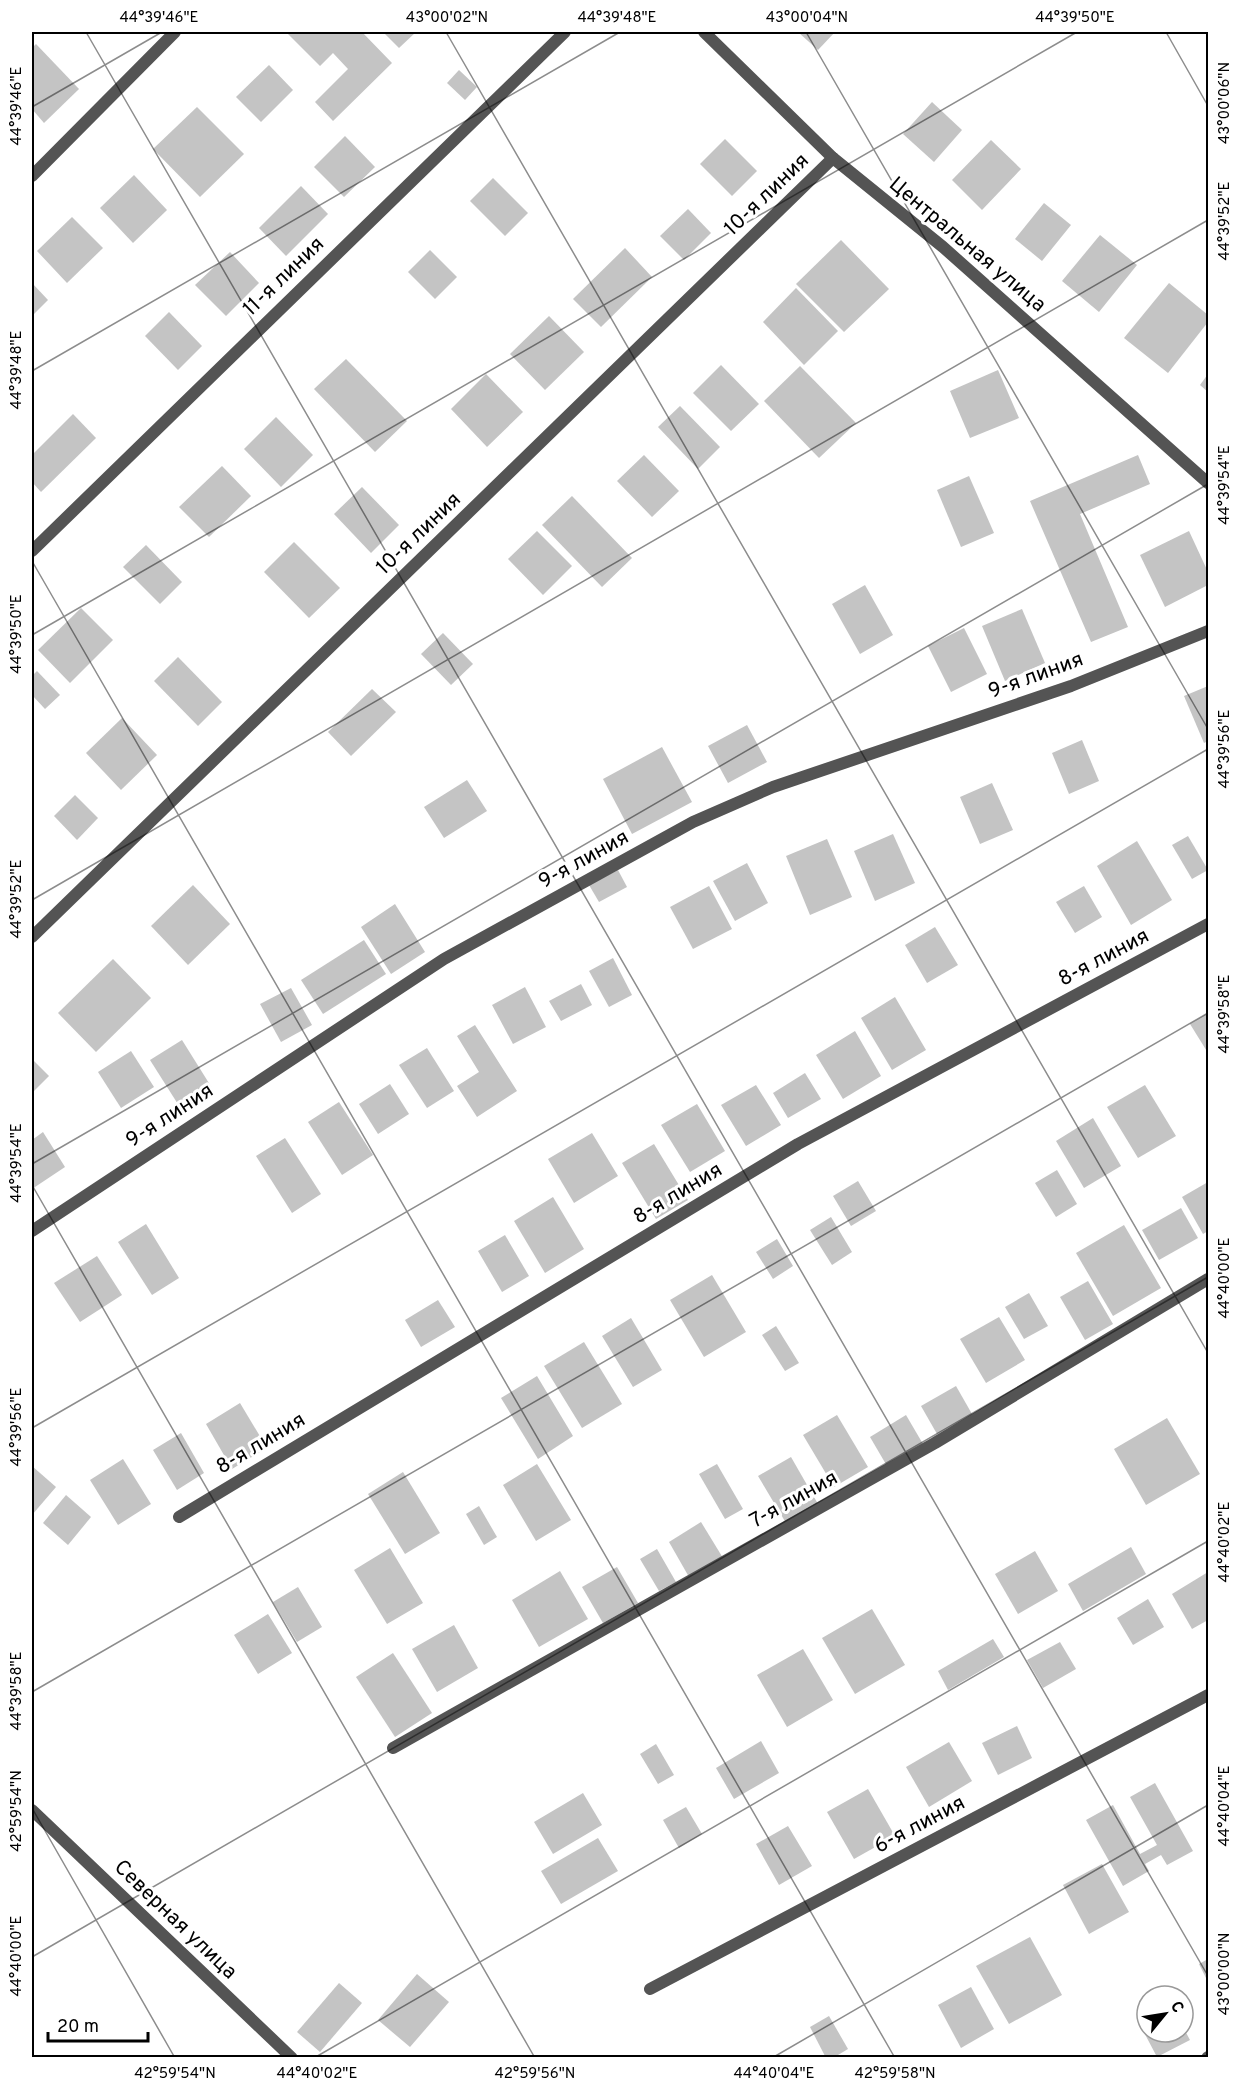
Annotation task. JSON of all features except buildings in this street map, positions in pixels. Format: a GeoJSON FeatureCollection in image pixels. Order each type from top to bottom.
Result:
{"type":"FeatureCollection","features":[{"type":"Feature","properties":{"kind":"street"},"geometry":{"type":"LineString","coordinates":[[32,176],[175,32]]}},
{"type":"Feature","properties":{"kind":"street","name":"11-я линия"},"geometry":{"type":"LineString","coordinates":[[32,550],[565,32]]}},
{"type":"Feature","properties":{"kind":"street","name":"Центральная улица"},"geometry":{"type":"LineString","coordinates":[[704,32],[833,158],[943,248],[1209,483]]}},
{"type":"Feature","properties":{"kind":"street","name":"10-я линия"},"geometry":{"type":"LineString","coordinates":[[32,937],[833,158]]}},
{"type":"Feature","properties":{"kind":"street","name":"9-я линия"},"geometry":{"type":"LineString","coordinates":[[32,1231],[444,959],[693,822],[773,787],[1071,686],[1209,631]]}},
{"type":"Feature","properties":{"kind":"street","name":"8-я линия"},"geometry":{"type":"LineString","coordinates":[[179,1517],[798,1144],[1209,924]]}},
{"type":"Feature","properties":{"kind":"street","name":"7-я линия"},"geometry":{"type":"LineString","coordinates":[[393,1748],[934,1443],[1209,1279]]}},
{"type":"Feature","properties":{"kind":"street","name":"6-я линия"},"geometry":{"type":"LineString","coordinates":[[650,1989],[1209,1695]]}},
{"type":"Feature","properties":{"kind":"street","name":"Северная улица"},"geometry":{"type":"LineString","coordinates":[[32,1810],[292,2058]]}}]}
